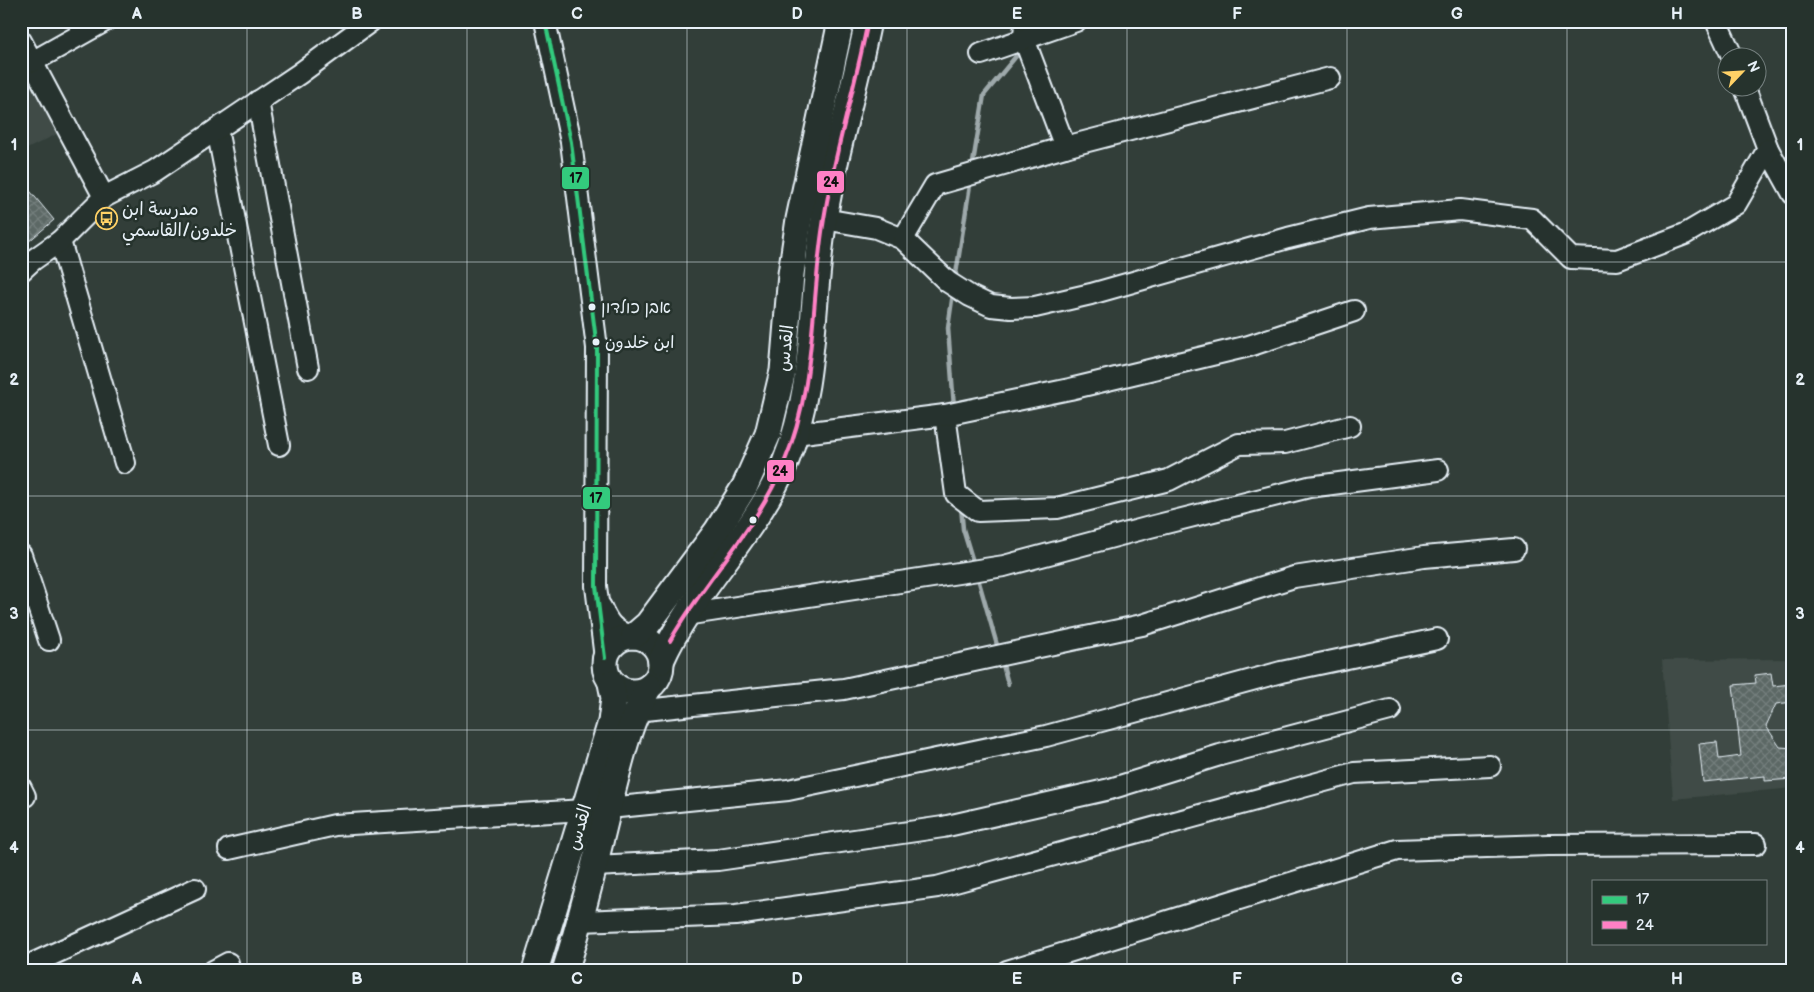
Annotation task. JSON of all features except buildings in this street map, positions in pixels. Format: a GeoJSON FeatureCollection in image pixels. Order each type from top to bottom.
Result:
{"type":"FeatureCollection","features":[{"type":"Feature","properties":{"kind":"main road","name":"القدس"},"geometry":{"type":"LineString","coordinates":[[632,636],[648,624],[717,530],[745,486],[768,434],[783,371],[792,266],[799,219],[841,21]]}},
{"type":"Feature","properties":{"kind":"main road","name":"القدس"},"geometry":{"type":"LineString","coordinates":[[661,661],[685,615],[762,508],[785,462],[795,434],[806,389],[824,219],[868,21]]}},
{"type":"Feature","properties":{"kind":"main road"},"geometry":{"type":"LineString","coordinates":[[632,636],[648,640],[654,646],[661,661],[658,677],[649,687],[637,693],[618,689],[606,676],[604,667],[604,658],[613,643],[621,638],[632,636]]}},
{"type":"Feature","properties":{"kind":"main road","name":"القدس"},"geometry":{"type":"LineString","coordinates":[[565,971],[594,866],[596,809],[614,703],[611,683]]}},
{"type":"Feature","properties":{"kind":"main road","name":"القدس"},"geometry":{"type":"LineString","coordinates":[[535,971],[596,809],[622,755],[636,711],[649,687]]}},
{"type":"Feature","properties":{"kind":"street"},"geometry":{"type":"LineString","coordinates":[[32,62],[105,21]]}},
{"type":"Feature","properties":{"kind":"street"},"geometry":{"type":"LineString","coordinates":[[21,271],[60,240],[104,197],[155,171],[300,74],[346,30],[371,21]]}},
{"type":"Feature","properties":{"kind":"street"},"geometry":{"type":"LineString","coordinates":[[545,21],[571,142],[597,348],[596,586],[604,658]]}},
{"type":"Feature","properties":{"kind":"street"},"geometry":{"type":"LineString","coordinates":[[981,54],[1024,30],[1076,21]]}},
{"type":"Feature","properties":{"kind":"street"},"geometry":{"type":"LineString","coordinates":[[1716,21],[1728,48]]}},
{"type":"Feature","properties":{"kind":"street"},"geometry":{"type":"LineString","coordinates":[[1024,30],[1065,147]]}},
{"type":"Feature","properties":{"kind":"street"},"geometry":{"type":"LineString","coordinates":[[21,41],[104,197]]}},
{"type":"Feature","properties":{"kind":"street"},"geometry":{"type":"LineString","coordinates":[[903,239],[935,185],[1065,147],[1330,78]]}},
{"type":"Feature","properties":{"kind":"street"},"geometry":{"type":"LineString","coordinates":[[1749,98],[1768,149],[1793,194]]}},
{"type":"Feature","properties":{"kind":"street"},"geometry":{"type":"LineString","coordinates":[[258,102],[308,368]]}},
{"type":"Feature","properties":{"kind":"street"},"geometry":{"type":"LineString","coordinates":[[216,129],[280,445]]}},
{"type":"Feature","properties":{"kind":"street"},"geometry":{"type":"LineString","coordinates":[[824,219],[876,228],[903,239],[948,282],[970,296],[991,306],[1011,308],[1036,307],[1091,294],[1288,238],[1369,218],[1460,210],[1532,219],[1571,258],[1617,260],[1685,234],[1736,204],[1768,149]]}},
{"type":"Feature","properties":{"kind":"street"},"geometry":{"type":"LineString","coordinates":[[60,240],[125,463]]}},
{"type":"Feature","properties":{"kind":"street"},"geometry":{"type":"LineString","coordinates":[[795,434],[945,414],[1070,389],[1250,346],[1354,311]]}},
{"type":"Feature","properties":{"kind":"street"},"geometry":{"type":"LineString","coordinates":[[945,414],[956,494],[978,511],[1057,508],[1169,480],[1239,444],[1285,443],[1350,426]]}},
{"type":"Feature","properties":{"kind":"street"},"geometry":{"type":"LineString","coordinates":[[685,615],[1004,566],[1150,526],[1309,487],[1438,470]]}},
{"type":"Feature","properties":{"kind":"street"},"geometry":{"type":"LineString","coordinates":[[636,711],[844,689],[1142,625],[1294,577],[1424,557],[1514,549]]}},
{"type":"Feature","properties":{"kind":"street"},"geometry":{"type":"LineString","coordinates":[[21,555],[49,640]]}},
{"type":"Feature","properties":{"kind":"street"},"geometry":{"type":"LineString","coordinates":[[598,600],[606,618],[612,625],[618,631],[632,636]]}},
{"type":"Feature","properties":{"kind":"street"},"geometry":{"type":"LineString","coordinates":[[230,849],[335,824],[596,809],[788,790],[1046,736],[1281,672],[1437,639]]}},
{"type":"Feature","properties":{"kind":"street"},"geometry":{"type":"LineString","coordinates":[[594,866],[718,860],[942,827],[1110,789],[1220,755],[1390,710]]}},
{"type":"Feature","properties":{"kind":"street"},"geometry":{"type":"LineString","coordinates":[[580,921],[736,915],[936,887],[1354,773],[1490,766]]}},
{"type":"Feature","properties":{"kind":"street"},"geometry":{"type":"LineString","coordinates":[[1007,971],[1397,850],[1756,844]]}},
{"type":"Feature","properties":{"kind":"street"},"geometry":{"type":"LineString","coordinates":[[21,969],[195,889]]}},
{"type":"Feature","properties":{"kind":"shaded area"},"geometry":{"type":"Polygon","coordinates":[[[21,56],[59,133],[21,152],[21,56]]]}},
{"type":"Feature","properties":{"kind":"shaded area"},"geometry":{"type":"Polygon","coordinates":[[[1791,659],[1793,674],[1793,788],[1673,799],[1662,660],[1791,659]]]}},
{"type":"Feature","properties":{"kind":"waterway"},"geometry":{"type":"LineString","coordinates":[[972,169],[984,95],[1022,49]]}},
{"type":"Feature","properties":{"kind":"waterway"},"geometry":{"type":"LineString","coordinates":[[955,280],[971,179]]}},
{"type":"Feature","properties":{"kind":"waterway"},"geometry":{"type":"LineString","coordinates":[[953,293],[948,328],[954,407]]}},
{"type":"Feature","properties":{"kind":"waterway"},"geometry":{"type":"LineString","coordinates":[[961,507],[963,529],[974,565]]}},
{"type":"Feature","properties":{"kind":"waterway"},"geometry":{"type":"LineString","coordinates":[[977,575],[999,652]]}},
{"type":"Feature","properties":{"kind":"waterway"},"geometry":{"type":"LineString","coordinates":[[1002,661],[1008,684]]}},
{"type":"Feature","properties":{"kind":"transit line","name":"17"},"geometry":{"type":"LineString","coordinates":[[545,21],[571,142],[597,348],[596,586],[605,658]]}},
{"type":"Feature","properties":{"kind":"transit line","name":"24"},"geometry":{"type":"LineString","coordinates":[[670,641],[699,596],[760,510],[784,463],[794,435],[807,378],[818,261],[826,205],[868,21]]}},
{"type":"Feature","properties":{"kind":"place","name":"مدرسة ابن خلدون/القاسمي"},"geometry":{"type":"Point","coordinates":[106,219]}},
{"type":"Feature","properties":{"kind":"place","name":"אבן כולדון"},"geometry":{"type":"Point","coordinates":[592,307]}},
{"type":"Feature","properties":{"kind":"place","name":"ابن خلدون"},"geometry":{"type":"Point","coordinates":[596,342]}}]}
